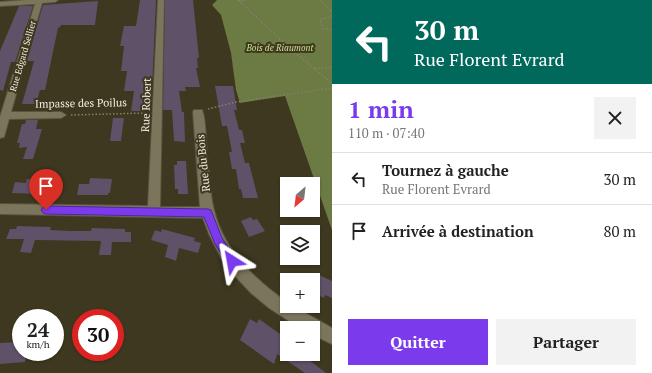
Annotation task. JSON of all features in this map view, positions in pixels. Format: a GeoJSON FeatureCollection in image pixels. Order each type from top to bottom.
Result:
{"type":"FeatureCollection","features":[{"type":"Feature","properties":{"kind":"street"},"geometry":{"type":"LineString","coordinates":[[0,4],[55,0]]}},
{"type":"Feature","properties":{"kind":"street","name":"Rue Robert"},"geometry":{"type":"LineString","coordinates":[[154,212],[161,0]]}},
{"type":"Feature","properties":{"kind":"street","name":"Rue Edgard Sellier"},"geometry":{"type":"LineString","coordinates":[[0,134],[39,1]]}},
{"type":"Feature","properties":{"kind":"street","name":"Rue du Bois"},"geometry":{"type":"LineString","coordinates":[[198,112],[208,213],[218,241],[248,280],[269,299],[290,314],[332,336]]}},
{"type":"Feature","properties":{"kind":"street","name":"Impasse des Poilus"},"geometry":{"type":"LineString","coordinates":[[6,116],[61,115]]}},
{"type":"Feature","properties":{"kind":"street"},"geometry":{"type":"LineString","coordinates":[[0,209],[208,213]]}},
{"type":"Feature","properties":{"kind":"path"},"geometry":{"type":"LineString","coordinates":[[238,0],[247,0]]}},
{"type":"Feature","properties":{"kind":"path"},"geometry":{"type":"LineString","coordinates":[[238,0],[293,52],[332,83]]}},
{"type":"Feature","properties":{"kind":"path"},"geometry":{"type":"LineString","coordinates":[[320,0],[332,12]]}},
{"type":"Feature","properties":{"kind":"path"},"geometry":{"type":"LineString","coordinates":[[332,16],[320,20],[323,28],[332,30]]}},
{"type":"Feature","properties":{"kind":"path"},"geometry":{"type":"LineString","coordinates":[[315,69],[332,67]]}},
{"type":"Feature","properties":{"kind":"path"},"geometry":{"type":"LineString","coordinates":[[198,112],[236,102],[332,88]]}},
{"type":"Feature","properties":{"kind":"path","name":"Impasse des Poilus"},"geometry":{"type":"LineString","coordinates":[[61,115],[158,113]]}},
{"type":"Feature","properties":{"kind":"green space","name":"Bois de Riaumont"},"geometry":{"type":"Polygon","coordinates":[[[217,0],[332,0],[332,230],[320,196],[320,177],[313,177],[285,96],[240,103],[236,90],[231,53],[221,15],[212,5],[217,0]]]}},
{"type":"Feature","properties":{"kind":"building"},"geometry":{"type":"Polygon","coordinates":[[[140,0],[156,0],[151,111],[131,111],[134,91],[124,91],[127,71],[121,71],[124,46],[120,46],[124,26],[136,26],[140,0]]]}},
{"type":"Feature","properties":{"kind":"building"},"geometry":{"type":"Polygon","coordinates":[[[165,0],[193,0],[199,58],[197,58],[198,68],[196,68],[200,87],[185,87],[186,91],[179,91],[182,112],[184,112],[185,142],[174,141],[172,110],[163,110],[165,0]]]}},
{"type":"Feature","properties":{"kind":"building"},"geometry":{"type":"Polygon","coordinates":[[[98,1],[95,25],[61,25],[58,28],[45,90],[40,90],[36,104],[22,104],[34,61],[27,61],[43,5],[98,1]]]}},
{"type":"Feature","properties":{"kind":"building"},"geometry":{"type":"Polygon","coordinates":[[[19,6],[33,6],[15,62],[11,62],[3,91],[0,90],[0,51],[19,6]]]}},
{"type":"Feature","properties":{"kind":"building"},"geometry":{"type":"Polygon","coordinates":[[[215,86],[233,86],[237,110],[234,110],[239,130],[242,130],[245,143],[240,143],[245,163],[249,163],[258,198],[243,198],[241,189],[239,189],[236,169],[232,169],[229,152],[232,152],[227,126],[222,126],[215,86]]]}},
{"type":"Feature","properties":{"kind":"building"},"geometry":{"type":"Polygon","coordinates":[[[113,118],[124,118],[121,141],[110,141],[113,118]]]}},
{"type":"Feature","properties":{"kind":"building"},"geometry":{"type":"Polygon","coordinates":[[[26,120],[38,120],[36,129],[42,129],[33,159],[23,159],[27,147],[19,148],[20,143],[17,143],[22,124],[25,124],[26,120]]]}},
{"type":"Feature","properties":{"kind":"building"},"geometry":{"type":"Polygon","coordinates":[[[177,161],[186,161],[188,194],[178,194],[178,189],[175,189],[174,165],[177,165],[177,161]]]}},
{"type":"Feature","properties":{"kind":"building"},"geometry":{"type":"Polygon","coordinates":[[[90,178],[112,179],[110,193],[108,193],[108,195],[77,195],[79,184],[89,184],[90,178]]]}},
{"type":"Feature","properties":{"kind":"building"},"geometry":{"type":"Polygon","coordinates":[[[27,179],[54,179],[50,191],[44,191],[43,194],[12,193],[15,182],[26,183],[27,179]]]}},
{"type":"Feature","properties":{"kind":"building"},"geometry":{"type":"Polygon","coordinates":[[[251,217],[253,220],[257,219],[265,231],[249,237],[241,221],[251,217]]]}},
{"type":"Feature","properties":{"kind":"building"},"geometry":{"type":"Polygon","coordinates":[[[17,226],[51,227],[50,230],[71,231],[91,231],[92,228],[125,229],[125,232],[131,232],[131,242],[112,242],[111,255],[99,255],[101,241],[35,240],[31,253],[20,252],[24,239],[6,239],[10,229],[16,229],[17,226]]]}},
{"type":"Feature","properties":{"kind":"building"},"geometry":{"type":"Polygon","coordinates":[[[162,229],[195,238],[194,241],[201,243],[198,253],[179,248],[176,261],[165,257],[168,245],[151,240],[155,230],[161,232],[162,229]]]}},
{"type":"Feature","properties":{"kind":"building"},"geometry":{"type":"Polygon","coordinates":[[[320,275],[332,281],[332,298],[325,295],[324,298],[320,296],[320,275]]]}},
{"type":"Feature","properties":{"kind":"building"},"geometry":{"type":"Polygon","coordinates":[[[250,319],[257,323],[259,319],[280,334],[280,356],[277,354],[274,364],[240,340],[250,319]]]}},
{"type":"Feature","properties":{"kind":"building"},"geometry":{"type":"Polygon","coordinates":[[[12,342],[12,361],[25,362],[0,364],[0,343],[12,342]]]}},
{"type":"Feature","properties":{"kind":"building"},"geometry":{"type":"Polygon","coordinates":[[[287,361],[310,361],[326,373],[305,373],[287,361]]]}},
{"type":"Feature","properties":{"kind":"route"},"geometry":{"type":"LineString","coordinates":[[46,210],[208,213],[218,241],[232,261]]}}]}
